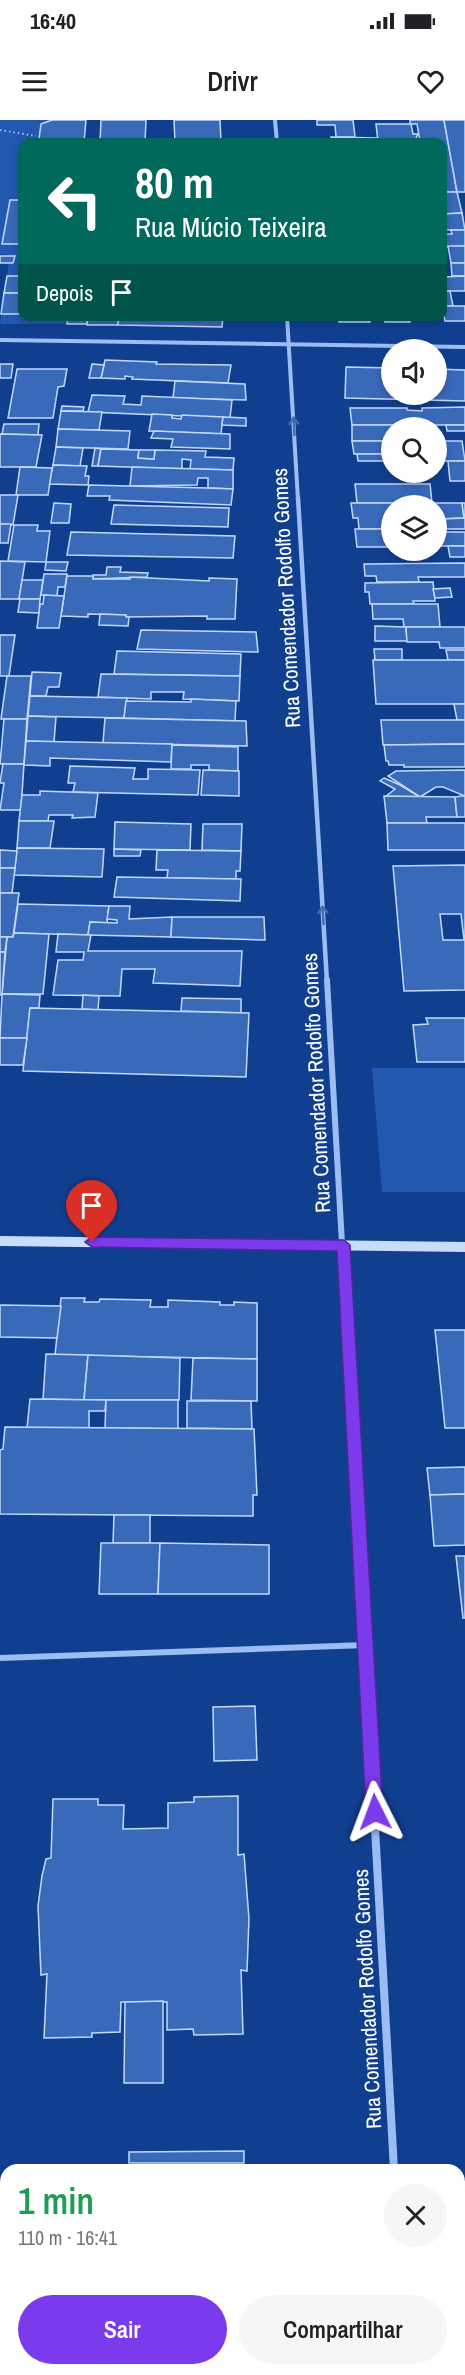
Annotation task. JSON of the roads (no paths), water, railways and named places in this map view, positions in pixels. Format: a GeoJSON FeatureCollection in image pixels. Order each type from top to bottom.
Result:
{"type":"FeatureCollection","features":[{"type":"Feature","properties":{"kind":"street"},"geometry":{"type":"LineString","coordinates":[[275,120],[277,138]]}},
{"type":"Feature","properties":{"kind":"street","name":"Rua Comendador Rodolfo Gomes"},"geometry":{"type":"LineString","coordinates":[[287,321],[344,1245],[394,2164]]}},
{"type":"Feature","properties":{"kind":"street"},"geometry":{"type":"LineString","coordinates":[[0,340],[465,347]]}},
{"type":"Feature","properties":{"kind":"street"},"geometry":{"type":"LineString","coordinates":[[0,1241],[465,1247]]}},
{"type":"Feature","properties":{"kind":"lane"},"geometry":{"type":"LineString","coordinates":[[0,1658],[366,1645]]}}]}
